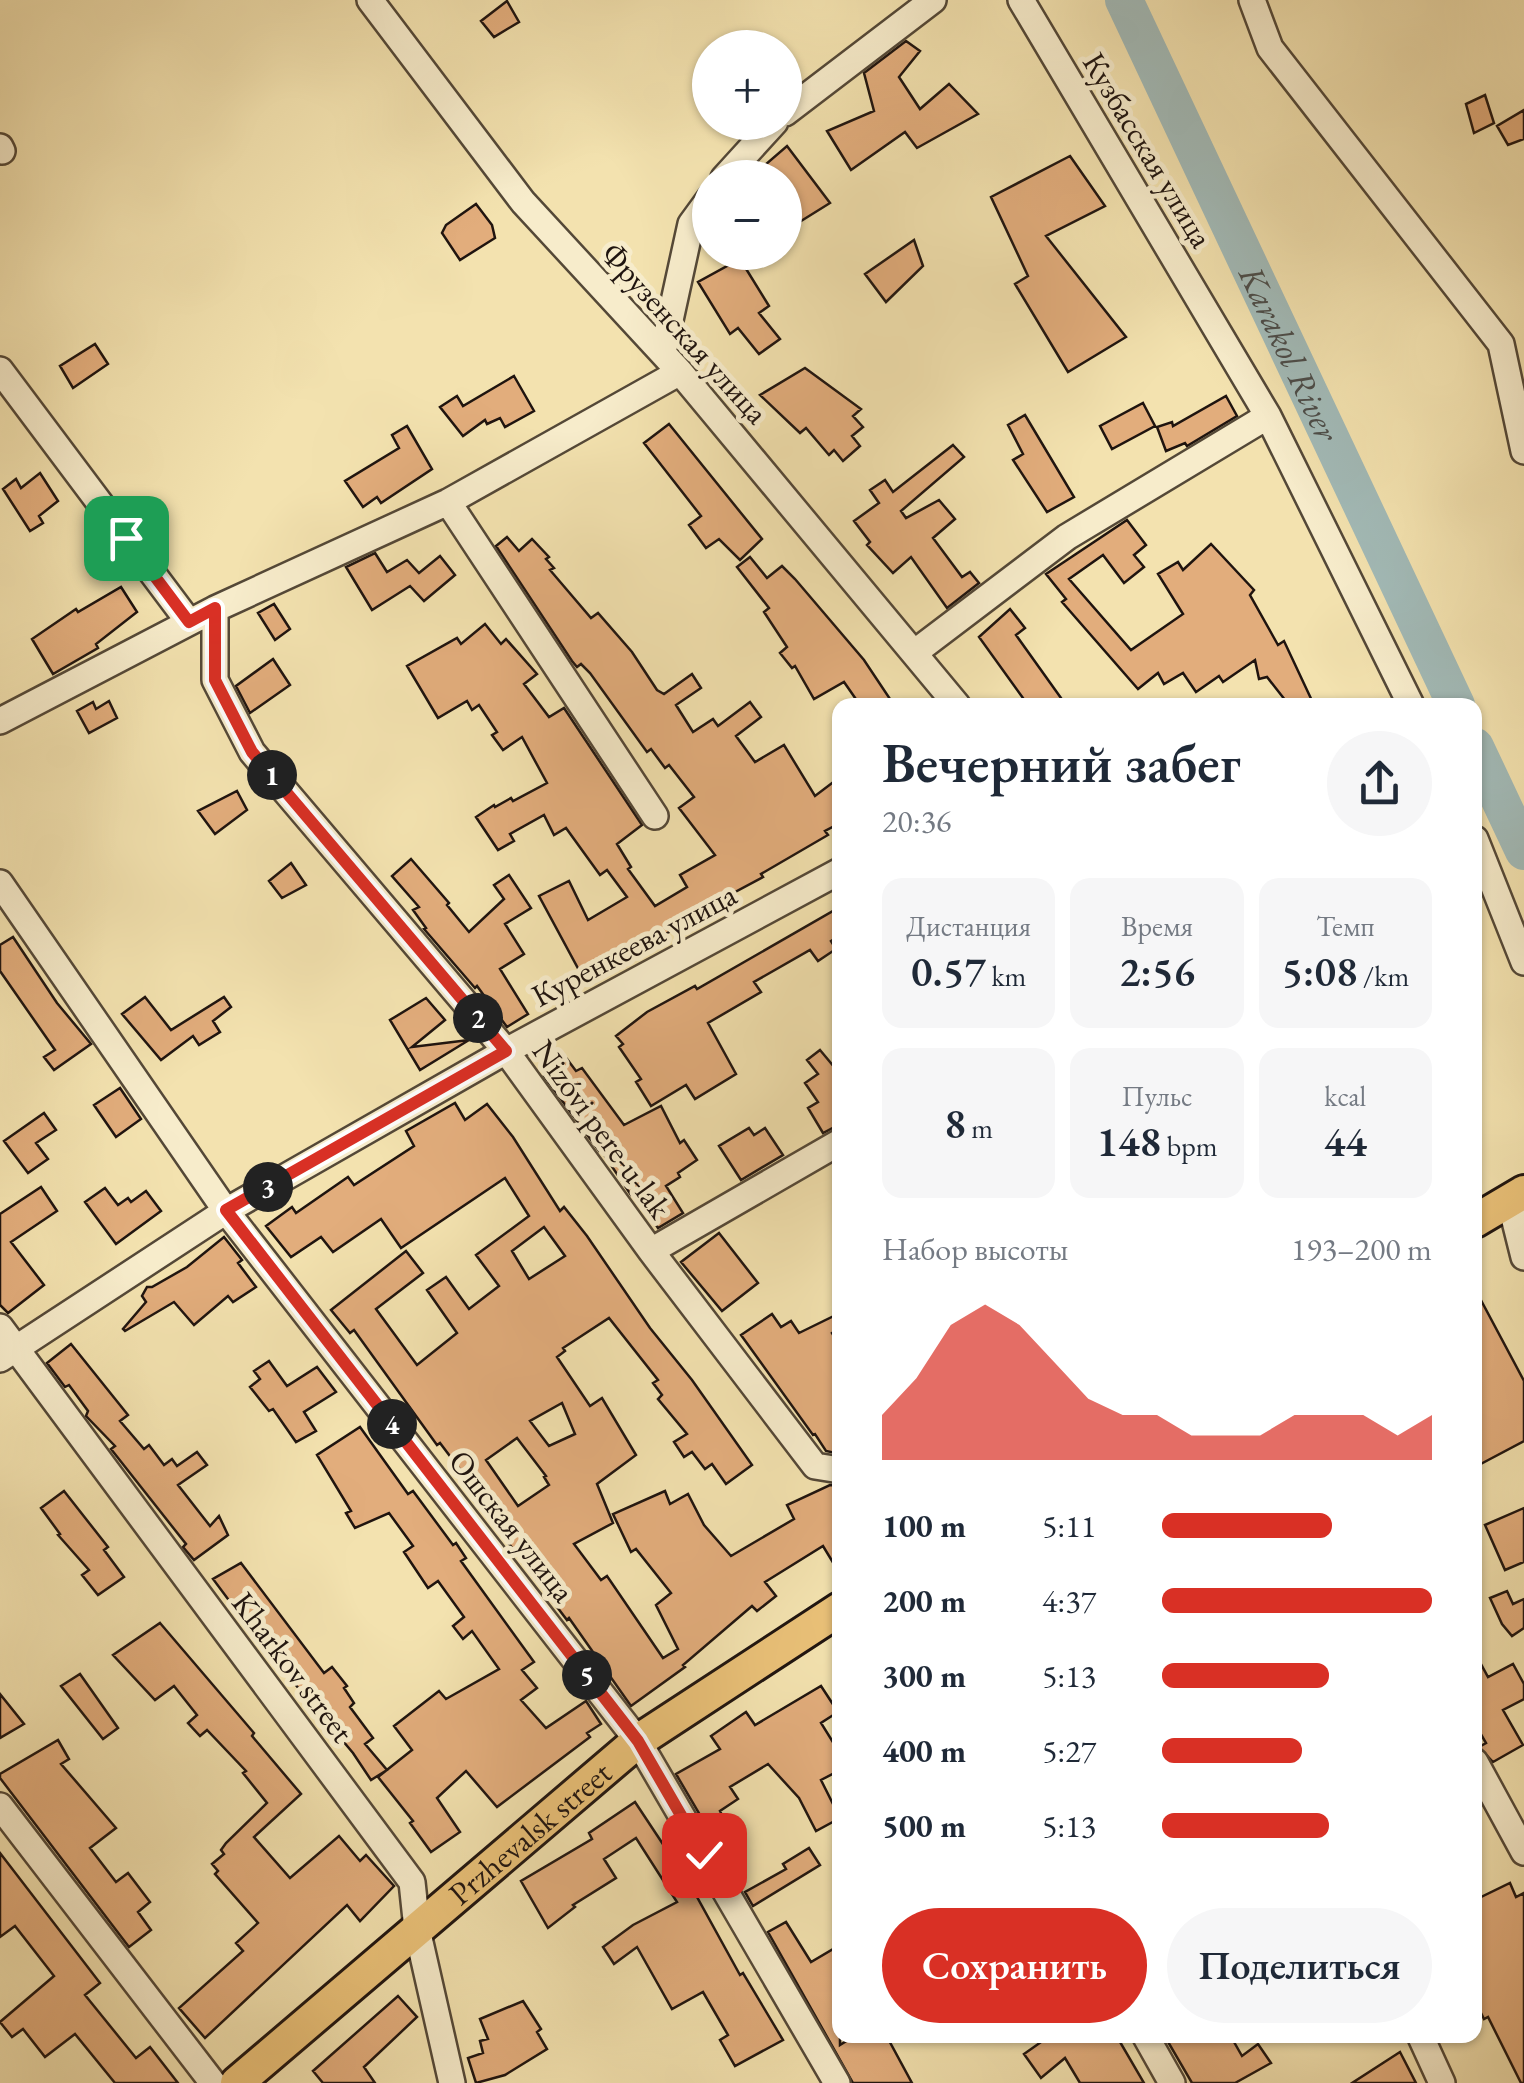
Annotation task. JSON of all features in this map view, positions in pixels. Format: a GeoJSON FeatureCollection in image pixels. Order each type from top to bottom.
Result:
{"type":"FeatureCollection","features":[{"type":"Feature","properties":{"kind":"main road"},"geometry":{"type":"LineString","coordinates":[[1482,1217],[1517,1196]]}},
{"type":"Feature","properties":{"kind":"main road","name":"Przhevalsk street"},"geometry":{"type":"LineString","coordinates":[[236,2083],[638,1741],[832,1615]]}},
{"type":"Feature","properties":{"kind":"street","name":"Фрузенская улица"},"geometry":{"type":"LineString","coordinates":[[370,0],[523,202],[663,352],[952,698]]}},
{"type":"Feature","properties":{"kind":"street"},"geometry":{"type":"LineString","coordinates":[[802,100],[933,0]]}},
{"type":"Feature","properties":{"kind":"street","name":"Кузбасская улица"},"geometry":{"type":"LineString","coordinates":[[1021,0],[1268,416],[1409,698]]}},
{"type":"Feature","properties":{"kind":"street"},"geometry":{"type":"LineString","coordinates":[[1252,0],[1270,48],[1513,340],[1524,451]]}},
{"type":"Feature","properties":{"kind":"street"},"geometry":{"type":"LineString","coordinates":[[741,160],[759,140]]}},
{"type":"Feature","properties":{"kind":"street"},"geometry":{"type":"LineString","coordinates":[[663,352],[692,223]]}},
{"type":"Feature","properties":{"kind":"street"},"geometry":{"type":"LineString","coordinates":[[0,370],[189,622]]}},
{"type":"Feature","properties":{"kind":"street"},"geometry":{"type":"LineString","coordinates":[[0,721],[215,608],[448,502],[680,372]]}},
{"type":"Feature","properties":{"kind":"street"},"geometry":{"type":"LineString","coordinates":[[914,653],[1067,536],[1268,416]]}},
{"type":"Feature","properties":{"kind":"street"},"geometry":{"type":"LineString","coordinates":[[448,502],[654,816]]}},
{"type":"Feature","properties":{"kind":"street","name":"Nizóvi pere-u-lak"},"geometry":{"type":"LineString","coordinates":[[215,608],[215,680],[252,752],[506,1051],[651,1251],[815,1466],[832,1469]]}},
{"type":"Feature","properties":{"kind":"street"},"geometry":{"type":"LineString","coordinates":[[1482,856],[1524,962]]}},
{"type":"Feature","properties":{"kind":"street","name":"Куренкеева улица"},"geometry":{"type":"LineString","coordinates":[[8,1354],[226,1210],[506,1051],[832,875]]}},
{"type":"Feature","properties":{"kind":"street","name":"Ошская улица"},"geometry":{"type":"LineString","coordinates":[[0,884],[226,1210],[638,1741],[836,2083]]}},
{"type":"Feature","properties":{"kind":"street"},"geometry":{"type":"LineString","coordinates":[[651,1251],[832,1147]]}},
{"type":"Feature","properties":{"kind":"street"},"geometry":{"type":"LineString","coordinates":[[1517,1196],[1524,1256]]}},
{"type":"Feature","properties":{"kind":"street","name":"Kharkov street"},"geometry":{"type":"LineString","coordinates":[[0,1327],[8,1354],[412,1882],[417,1930],[452,2083]]}},
{"type":"Feature","properties":{"kind":"street"},"geometry":{"type":"LineString","coordinates":[[1482,1775],[1524,1852]]}},
{"type":"Feature","properties":{"kind":"street"},"geometry":{"type":"LineString","coordinates":[[0,1806],[213,2083]]}},
{"type":"Feature","properties":{"kind":"street"},"geometry":{"type":"LineString","coordinates":[[1149,2043],[1172,2083]]}},
{"type":"Feature","properties":{"kind":"street"},"geometry":{"type":"LineString","coordinates":[[1424,2043],[1442,2083]]}},
{"type":"Feature","properties":{"kind":"building"},"geometry":{"type":"Polygon","coordinates":[[[507,1],[519,22],[494,37],[481,21],[507,1]]]}},
{"type":"Feature","properties":{"kind":"building"},"geometry":{"type":"Polygon","coordinates":[[[906,41],[920,51],[899,77],[920,109],[949,84],[978,114],[917,148],[905,132],[851,170],[827,131],[874,111],[864,73],[906,41]]]}},
{"type":"Feature","properties":{"kind":"building"},"geometry":{"type":"Polygon","coordinates":[[[1485,95],[1494,123],[1474,133],[1466,104],[1485,95]]]}},
{"type":"Feature","properties":{"kind":"building"},"geometry":{"type":"Polygon","coordinates":[[[1524,110],[1524,139],[1508,145],[1497,126],[1524,110]]]}},
{"type":"Feature","properties":{"kind":"building"},"geometry":{"type":"Polygon","coordinates":[[[787,146],[798,160],[771,160],[787,146]]]}},
{"type":"Feature","properties":{"kind":"building"},"geometry":{"type":"Polygon","coordinates":[[[1070,156],[1105,206],[1046,236],[1126,337],[1068,372],[1015,284],[1028,276],[991,197],[1070,156]]]}},
{"type":"Feature","properties":{"kind":"building"},"geometry":{"type":"Polygon","coordinates":[[[802,166],[830,203],[802,220],[802,166]]]}},
{"type":"Feature","properties":{"kind":"building"},"geometry":{"type":"Polygon","coordinates":[[[476,204],[492,225],[495,238],[460,260],[442,233],[446,225],[476,204]]]}},
{"type":"Feature","properties":{"kind":"building"},"geometry":{"type":"Polygon","coordinates":[[[914,240],[923,266],[886,302],[865,274],[914,240]]]}},
{"type":"Feature","properties":{"kind":"building"},"geometry":{"type":"Polygon","coordinates":[[[720,270],[747,270],[769,306],[759,313],[780,339],[759,354],[738,328],[730,334],[698,282],[720,270]]]}},
{"type":"Feature","properties":{"kind":"building"},"geometry":{"type":"Polygon","coordinates":[[[95,344],[108,364],[73,388],[60,366],[95,344]]]}},
{"type":"Feature","properties":{"kind":"building"},"geometry":{"type":"Polygon","coordinates":[[[805,368],[861,409],[853,416],[863,427],[852,436],[860,446],[843,461],[834,450],[829,455],[806,428],[800,433],[760,395],[805,368]]]}},
{"type":"Feature","properties":{"kind":"building"},"geometry":{"type":"Polygon","coordinates":[[[514,376],[534,411],[505,427],[500,418],[487,424],[485,420],[463,436],[440,407],[457,396],[463,406],[514,376]]]}},
{"type":"Feature","properties":{"kind":"building"},"geometry":{"type":"Polygon","coordinates":[[[1226,396],[1237,416],[1187,446],[1185,443],[1166,451],[1157,427],[1172,422],[1173,426],[1226,396]]]}},
{"type":"Feature","properties":{"kind":"building"},"geometry":{"type":"Polygon","coordinates":[[[1143,403],[1155,426],[1112,449],[1100,426],[1143,403]]]}},
{"type":"Feature","properties":{"kind":"building"},"geometry":{"type":"Polygon","coordinates":[[[1025,415],[1074,497],[1047,512],[1013,460],[1023,454],[1008,425],[1025,415]]]}},
{"type":"Feature","properties":{"kind":"building"},"geometry":{"type":"Polygon","coordinates":[[[669,424],[762,539],[740,560],[719,539],[706,548],[689,525],[701,516],[644,443],[669,424]]]}},
{"type":"Feature","properties":{"kind":"building"},"geometry":{"type":"Polygon","coordinates":[[[407,426],[432,469],[381,503],[377,497],[363,507],[345,481],[399,448],[392,435],[407,426]]]}},
{"type":"Feature","properties":{"kind":"building"},"geometry":{"type":"Polygon","coordinates":[[[953,445],[964,457],[901,511],[906,518],[939,500],[955,519],[933,538],[962,577],[970,572],[979,583],[947,608],[911,557],[893,573],[867,545],[870,542],[854,521],[879,503],[870,490],[885,480],[893,492],[953,445]]]}},
{"type":"Feature","properties":{"kind":"building"},"geometry":{"type":"Polygon","coordinates":[[[40,473],[58,501],[39,516],[43,523],[30,531],[3,489],[16,479],[21,488],[40,473]]]}},
{"type":"Feature","properties":{"kind":"building"},"geometry":{"type":"Polygon","coordinates":[[[1127,520],[1146,545],[1134,555],[1144,567],[1124,583],[1103,555],[1069,579],[1131,650],[1183,614],[1158,574],[1178,562],[1183,570],[1211,544],[1254,590],[1250,595],[1278,645],[1284,641],[1311,698],[1284,698],[1267,677],[1259,679],[1255,660],[1223,682],[1219,676],[1196,692],[1183,673],[1164,684],[1158,673],[1138,689],[1062,602],[1066,599],[1046,574],[1127,520]]]}},
{"type":"Feature","properties":{"kind":"building"},"geometry":{"type":"Polygon","coordinates":[[[507,537],[519,551],[532,539],[549,557],[546,559],[554,568],[550,570],[591,618],[598,613],[632,652],[657,690],[664,694],[692,674],[701,688],[676,705],[693,732],[713,719],[718,726],[750,702],[761,717],[736,736],[755,762],[784,745],[815,796],[832,783],[832,827],[825,831],[828,835],[640,950],[600,970],[603,976],[587,985],[539,896],[569,881],[588,920],[627,897],[607,870],[600,875],[566,828],[554,835],[544,815],[510,834],[514,841],[498,850],[476,817],[494,805],[511,798],[513,801],[547,783],[522,737],[503,750],[492,735],[497,732],[479,705],[472,710],[467,701],[438,718],[407,666],[457,638],[461,644],[485,624],[501,644],[506,639],[537,674],[524,684],[549,717],[564,708],[642,825],[617,844],[631,867],[628,869],[655,906],[687,887],[680,875],[715,855],[679,808],[694,797],[669,765],[665,768],[651,749],[647,752],[590,673],[572,661],[496,546],[507,537]]]}},
{"type":"Feature","properties":{"kind":"building"},"geometry":{"type":"Polygon","coordinates":[[[375,553],[387,572],[407,560],[419,573],[440,556],[455,575],[424,601],[410,586],[372,610],[346,567],[375,553]]]}},
{"type":"Feature","properties":{"kind":"building"},"geometry":{"type":"Polygon","coordinates":[[[750,557],[767,578],[782,566],[864,660],[889,698],[855,698],[844,682],[814,699],[795,666],[792,668],[780,653],[787,647],[764,612],[769,608],[737,567],[750,557]]]}},
{"type":"Feature","properties":{"kind":"building"},"geometry":{"type":"Polygon","coordinates":[[[121,587],[137,612],[96,644],[98,648],[53,674],[32,639],[76,609],[78,612],[121,587]]]}},
{"type":"Feature","properties":{"kind":"building"},"geometry":{"type":"Polygon","coordinates":[[[274,604],[290,629],[275,640],[258,613],[274,604]]]}},
{"type":"Feature","properties":{"kind":"building"},"geometry":{"type":"Polygon","coordinates":[[[1010,609],[1025,628],[1016,635],[1061,698],[1023,698],[979,637],[1010,609]]]}},
{"type":"Feature","properties":{"kind":"building"},"geometry":{"type":"Polygon","coordinates":[[[273,659],[290,685],[250,713],[236,686],[273,659]]]}},
{"type":"Feature","properties":{"kind":"building"},"geometry":{"type":"Polygon","coordinates":[[[109,701],[117,718],[89,733],[77,711],[93,702],[96,709],[109,701]]]}},
{"type":"Feature","properties":{"kind":"building"},"geometry":{"type":"Polygon","coordinates":[[[237,791],[247,810],[215,834],[198,811],[237,791]]]}},
{"type":"Feature","properties":{"kind":"building"},"geometry":{"type":"Polygon","coordinates":[[[411,859],[469,932],[504,899],[494,885],[509,875],[531,908],[505,924],[524,954],[500,969],[528,1014],[507,1027],[477,986],[424,929],[413,910],[419,907],[392,876],[411,859]]]}},
{"type":"Feature","properties":{"kind":"building"},"geometry":{"type":"Polygon","coordinates":[[[291,863],[306,885],[282,898],[269,881],[291,863]]]}},
{"type":"Feature","properties":{"kind":"building"},"geometry":{"type":"Polygon","coordinates":[[[832,912],[832,952],[818,961],[810,950],[754,982],[761,992],[708,1023],[736,1074],[695,1099],[686,1085],[651,1106],[636,1082],[641,1079],[616,1036],[647,1012],[695,986],[697,989],[832,912]]]}},
{"type":"Feature","properties":{"kind":"building"},"geometry":{"type":"Polygon","coordinates":[[[13,937],[57,1003],[91,1044],[54,1070],[44,1057],[55,1050],[0,971],[0,945],[13,937]]]}},
{"type":"Feature","properties":{"kind":"building"},"geometry":{"type":"Polygon","coordinates":[[[145,997],[171,1030],[224,997],[231,1007],[213,1021],[220,1032],[199,1045],[193,1036],[161,1060],[122,1014],[145,997]]]}},
{"type":"Feature","properties":{"kind":"building"},"geometry":{"type":"Polygon","coordinates":[[[426,998],[445,1020],[412,1047],[469,1040],[420,1070],[390,1020],[426,998]]]}},
{"type":"Feature","properties":{"kind":"building"},"geometry":{"type":"Polygon","coordinates":[[[820,1050],[832,1064],[832,1128],[823,1133],[808,1108],[818,1102],[805,1083],[818,1074],[807,1060],[820,1050]]]}},
{"type":"Feature","properties":{"kind":"building"},"geometry":{"type":"Polygon","coordinates":[[[567,1059],[576,1071],[582,1068],[624,1125],[661,1106],[680,1143],[684,1140],[697,1160],[666,1186],[683,1213],[658,1228],[636,1193],[631,1195],[544,1076],[567,1059]]]}},
{"type":"Feature","properties":{"kind":"building"},"geometry":{"type":"Polygon","coordinates":[[[120,1088],[141,1119],[116,1137],[94,1105],[120,1088]]]}},
{"type":"Feature","properties":{"kind":"building"},"geometry":{"type":"Polygon","coordinates":[[[455,1103],[465,1120],[487,1104],[560,1211],[564,1207],[587,1236],[752,1465],[726,1484],[712,1464],[705,1469],[692,1452],[684,1457],[674,1442],[687,1434],[658,1399],[662,1395],[653,1383],[658,1380],[609,1318],[563,1348],[565,1351],[557,1357],[590,1406],[602,1398],[636,1455],[597,1484],[613,1523],[574,1544],[601,1580],[607,1576],[663,1658],[678,1649],[656,1605],[671,1593],[636,1549],[631,1552],[613,1514],[665,1491],[670,1504],[688,1494],[704,1525],[731,1556],[794,1519],[787,1505],[832,1485],[832,1561],[823,1546],[765,1582],[776,1596],[757,1611],[752,1606],[685,1667],[631,1706],[569,1618],[481,1507],[464,1483],[468,1480],[440,1443],[437,1445],[354,1330],[350,1333],[331,1310],[406,1251],[423,1273],[376,1309],[417,1365],[457,1333],[427,1290],[446,1277],[469,1309],[499,1286],[476,1255],[529,1216],[505,1178],[401,1248],[381,1219],[333,1252],[321,1237],[291,1257],[266,1226],[292,1207],[296,1213],[348,1177],[354,1185],[414,1146],[406,1131],[455,1103]],[[544,1227],[512,1251],[529,1279],[565,1256],[544,1227]],[[562,1403],[530,1421],[549,1446],[575,1434],[562,1403]],[[517,1438],[486,1460],[518,1506],[549,1485],[517,1438]]]}},
{"type":"Feature","properties":{"kind":"building"},"geometry":{"type":"Polygon","coordinates":[[[44,1113],[56,1130],[36,1143],[48,1159],[28,1173],[4,1141],[44,1113]]]}},
{"type":"Feature","properties":{"kind":"building"},"geometry":{"type":"Polygon","coordinates":[[[749,1128],[754,1135],[765,1128],[783,1155],[741,1180],[719,1146],[749,1128]]]}},
{"type":"Feature","properties":{"kind":"building"},"geometry":{"type":"Polygon","coordinates":[[[41,1187],[57,1211],[11,1242],[44,1285],[8,1313],[0,1305],[0,1214],[41,1187]]]}},
{"type":"Feature","properties":{"kind":"building"},"geometry":{"type":"Polygon","coordinates":[[[105,1188],[118,1205],[128,1198],[131,1202],[146,1191],[161,1211],[116,1244],[85,1202],[105,1188]]]}},
{"type":"Feature","properties":{"kind":"building"},"geometry":{"type":"Polygon","coordinates":[[[719,1233],[758,1283],[722,1311],[681,1262],[719,1233]]]}},
{"type":"Feature","properties":{"kind":"building"},"geometry":{"type":"Polygon","coordinates":[[[224,1237],[256,1287],[233,1302],[228,1296],[194,1325],[174,1302],[123,1329],[146,1302],[142,1296],[147,1287],[187,1267],[224,1237]]]}},
{"type":"Feature","properties":{"kind":"building"},"geometry":{"type":"Polygon","coordinates":[[[1482,1302],[1524,1381],[1524,1441],[1482,1463],[1482,1302]]]}},
{"type":"Feature","properties":{"kind":"building"},"geometry":{"type":"Polygon","coordinates":[[[772,1314],[781,1327],[791,1321],[799,1333],[832,1317],[832,1452],[826,1451],[813,1435],[741,1335],[772,1314]]]}},
{"type":"Feature","properties":{"kind":"building"},"geometry":{"type":"Polygon","coordinates":[[[71,1344],[128,1415],[120,1421],[144,1449],[149,1445],[164,1465],[172,1459],[177,1466],[197,1452],[207,1465],[178,1485],[210,1526],[219,1516],[228,1535],[194,1560],[183,1547],[186,1544],[111,1449],[115,1446],[86,1416],[88,1411],[69,1385],[65,1387],[47,1363],[71,1344]]]}},
{"type":"Feature","properties":{"kind":"building"},"geometry":{"type":"Polygon","coordinates":[[[269,1361],[287,1386],[317,1367],[336,1392],[304,1412],[316,1431],[296,1442],[273,1409],[269,1411],[250,1387],[260,1379],[254,1371],[269,1361]]]}},
{"type":"Feature","properties":{"kind":"building"},"geometry":{"type":"Polygon","coordinates":[[[360,1427],[408,1494],[413,1491],[453,1545],[456,1543],[466,1558],[461,1561],[534,1662],[522,1670],[537,1688],[521,1700],[546,1728],[586,1701],[601,1724],[587,1733],[590,1737],[497,1807],[466,1771],[437,1798],[460,1832],[431,1852],[410,1823],[413,1821],[378,1777],[412,1750],[394,1726],[439,1691],[446,1699],[499,1669],[472,1631],[463,1639],[453,1626],[464,1617],[438,1581],[428,1588],[404,1552],[413,1546],[389,1513],[355,1528],[346,1513],[351,1511],[317,1455],[360,1427]]]}},
{"type":"Feature","properties":{"kind":"building"},"geometry":{"type":"Polygon","coordinates":[[[64,1491],[108,1547],[104,1550],[124,1577],[98,1595],[82,1575],[89,1570],[58,1535],[41,1508],[64,1491]]]}},
{"type":"Feature","properties":{"kind":"building"},"geometry":{"type":"Polygon","coordinates":[[[1524,1508],[1524,1562],[1505,1570],[1485,1525],[1524,1508]]]}},
{"type":"Feature","properties":{"kind":"building"},"geometry":{"type":"Polygon","coordinates":[[[241,1563],[324,1673],[332,1667],[347,1686],[344,1688],[354,1703],[350,1707],[373,1738],[365,1744],[387,1770],[371,1780],[213,1579],[241,1563]]]}},
{"type":"Feature","properties":{"kind":"building"},"geometry":{"type":"Polygon","coordinates":[[[1507,1591],[1513,1604],[1524,1599],[1524,1628],[1512,1636],[1490,1598],[1507,1591]]]}},
{"type":"Feature","properties":{"kind":"building"},"geometry":{"type":"Polygon","coordinates":[[[160,1623],[301,1794],[254,1837],[290,1878],[339,1836],[360,1861],[366,1855],[394,1886],[360,1921],[347,1905],[205,2038],[179,2008],[243,1951],[236,1943],[258,1923],[215,1874],[218,1871],[212,1864],[224,1854],[221,1850],[226,1843],[267,1803],[243,1773],[246,1771],[207,1730],[200,1736],[188,1723],[197,1715],[174,1686],[155,1700],[113,1655],[160,1623]]]}},
{"type":"Feature","properties":{"kind":"building"},"geometry":{"type":"Polygon","coordinates":[[[1513,1664],[1524,1684],[1524,1699],[1503,1710],[1523,1745],[1493,1762],[1482,1750],[1486,1743],[1482,1736],[1482,1666],[1488,1677],[1513,1664]]]}},
{"type":"Feature","properties":{"kind":"building"},"geometry":{"type":"Polygon","coordinates":[[[80,1674],[118,1728],[103,1739],[61,1686],[80,1674]]]}},
{"type":"Feature","properties":{"kind":"building"},"geometry":{"type":"Polygon","coordinates":[[[821,1686],[832,1703],[832,1716],[821,1723],[832,1741],[832,1774],[821,1780],[832,1802],[832,1822],[816,1831],[799,1798],[768,1764],[730,1787],[738,1799],[720,1811],[723,1817],[707,1827],[676,1774],[720,1749],[711,1736],[746,1712],[755,1725],[821,1686]]]}},
{"type":"Feature","properties":{"kind":"building"},"geometry":{"type":"Polygon","coordinates":[[[0,1694],[24,1724],[0,1738],[0,1694]]]}},
{"type":"Feature","properties":{"kind":"building"},"geometry":{"type":"Polygon","coordinates":[[[58,1740],[69,1759],[61,1764],[116,1828],[90,1848],[116,1882],[128,1873],[150,1902],[138,1912],[151,1930],[129,1947],[0,1778],[0,1774],[58,1740]]]}},
{"type":"Feature","properties":{"kind":"building"},"geometry":{"type":"Polygon","coordinates":[[[635,1802],[783,2040],[735,2066],[720,2040],[728,2035],[703,1992],[672,2009],[637,1947],[614,1964],[603,1947],[633,1925],[677,1902],[636,1838],[604,1859],[616,1878],[573,1905],[548,1928],[521,1881],[592,1839],[589,1833],[635,1802]]]}},
{"type":"Feature","properties":{"kind":"building"},"geometry":{"type":"Polygon","coordinates":[[[809,1848],[820,1865],[753,1906],[745,1892],[786,1869],[783,1864],[809,1848]]]}},
{"type":"Feature","properties":{"kind":"building"},"geometry":{"type":"Polygon","coordinates":[[[0,1853],[100,1983],[85,1995],[136,2058],[150,2047],[178,2083],[115,2083],[75,2034],[45,2057],[23,2029],[12,2037],[0,2022],[54,1976],[15,1926],[0,1937],[0,1853]]]}},
{"type":"Feature","properties":{"kind":"building"},"geometry":{"type":"Polygon","coordinates":[[[1510,1883],[1516,1897],[1524,1893],[1524,2083],[1488,2017],[1484,2019],[1482,2015],[1482,1897],[1510,1883]]]}},
{"type":"Feature","properties":{"kind":"building"},"geometry":{"type":"Polygon","coordinates":[[[786,1922],[811,1962],[832,1950],[832,2043],[890,2043],[912,2083],[853,2083],[768,1932],[786,1922]]]}},
{"type":"Feature","properties":{"kind":"building"},"geometry":{"type":"Polygon","coordinates":[[[398,1996],[417,2017],[364,2067],[375,2083],[323,2083],[313,2071],[398,1996]]]}},
{"type":"Feature","properties":{"kind":"building"},"geometry":{"type":"Polygon","coordinates":[[[523,2001],[541,2029],[537,2032],[547,2049],[505,2075],[476,2083],[468,2058],[483,2053],[480,2041],[488,2039],[480,2019],[523,2001]]]}},
{"type":"Feature","properties":{"kind":"building"},"geometry":{"type":"Polygon","coordinates":[[[1040,2043],[1121,2043],[1144,2083],[1080,2083],[1065,2058],[1041,2078],[1024,2054],[1040,2043]]]}},
{"type":"Feature","properties":{"kind":"building"},"geometry":{"type":"Polygon","coordinates":[[[1169,2043],[1235,2043],[1242,2056],[1258,2044],[1271,2063],[1235,2083],[1192,2083],[1169,2043]]]}},
{"type":"Feature","properties":{"kind":"building"},"geometry":{"type":"Polygon","coordinates":[[[1400,2052],[1416,2083],[1352,2083],[1400,2052]]]}},
{"type":"Feature","properties":{"kind":"waterway","name":"Karakol River"},"geometry":{"type":"LineString","coordinates":[[1124,0],[1453,698]]}},
{"type":"Feature","properties":{"kind":"waterway","name":"Karakol River"},"geometry":{"type":"LineString","coordinates":[[1482,762],[1524,851]]}},
{"type":"Feature","properties":{"kind":"route"},"geometry":{"type":"LineString","coordinates":[[126,538],[189,622],[215,608],[215,680],[252,752],[506,1051],[226,1210],[638,1741],[704,1855]]}}]}
